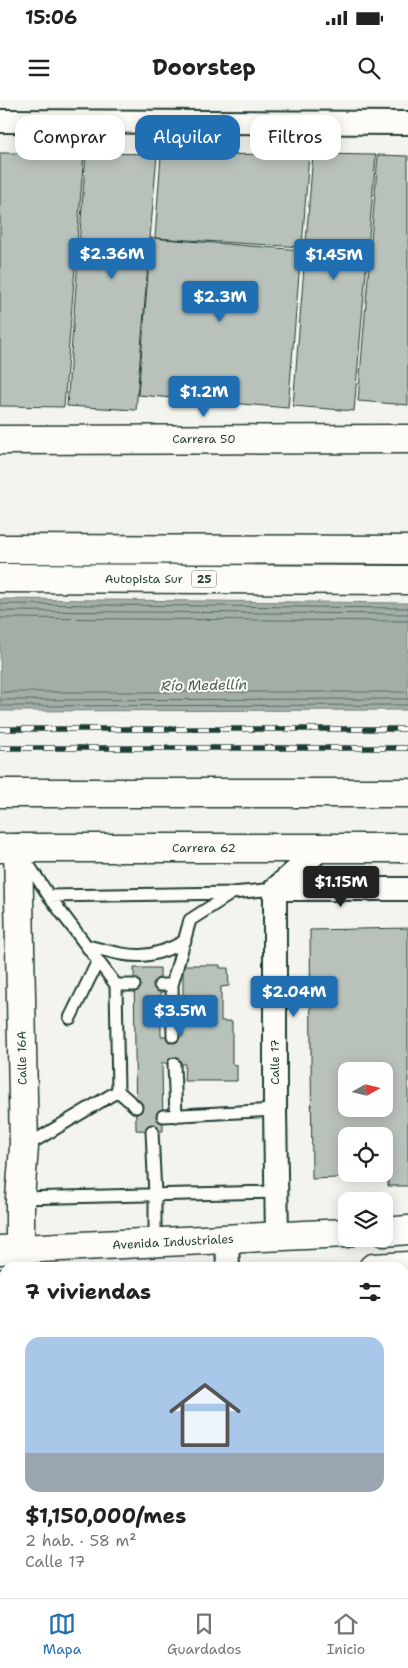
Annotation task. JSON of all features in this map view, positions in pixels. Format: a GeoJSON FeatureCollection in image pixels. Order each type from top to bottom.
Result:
{"type":"FeatureCollection","features":[{"type":"Feature","properties":{"kind":"main road","name":"Carrera 50"},"geometry":{"type":"LineString","coordinates":[[0,440],[408,439]]}},
{"type":"Feature","properties":{"kind":"main road"},"geometry":{"type":"LineString","coordinates":[[0,549],[408,550]]}},
{"type":"Feature","properties":{"kind":"main road","name":"Autopista Sur"},"geometry":{"type":"LineString","coordinates":[[0,578],[408,580]]}},
{"type":"Feature","properties":{"kind":"main road"},"geometry":{"type":"LineString","coordinates":[[0,793],[408,793]]}},
{"type":"Feature","properties":{"kind":"main road","name":"Carrera 62"},"geometry":{"type":"LineString","coordinates":[[9,848],[408,848]]}},
{"type":"Feature","properties":{"kind":"main road","name":"Calle 16A"},"geometry":{"type":"LineString","coordinates":[[9,848],[24,1147],[13,1255]]}},
{"type":"Feature","properties":{"kind":"main road"},"geometry":{"type":"LineString","coordinates":[[393,1231],[408,1230]]}},
{"type":"Feature","properties":{"kind":"main road","name":"Avenida Industriales"},"geometry":{"type":"LineString","coordinates":[[13,1255],[154,1242],[338,1234]]}},
{"type":"Feature","properties":{"kind":"street"},"geometry":{"type":"LineString","coordinates":[[0,121],[408,123]]}},
{"type":"Feature","properties":{"kind":"street"},"geometry":{"type":"LineString","coordinates":[[275,888],[322,848]]}},
{"type":"Feature","properties":{"kind":"street"},"geometry":{"type":"LineString","coordinates":[[275,888],[408,889]]}},
{"type":"Feature","properties":{"kind":"street","name":"Calle 17"},"geometry":{"type":"LineString","coordinates":[[275,888],[277,1237]]}},
{"type":"Feature","properties":{"kind":"street"},"geometry":{"type":"LineString","coordinates":[[227,1239],[228,1262]]}},
{"type":"Feature","properties":{"kind":"lane"},"geometry":{"type":"LineString","coordinates":[[9,848],[49,896],[116,985],[118,1091],[136,1107]]}},
{"type":"Feature","properties":{"kind":"lane"},"geometry":{"type":"LineString","coordinates":[[49,896],[232,893],[275,888]]}},
{"type":"Feature","properties":{"kind":"lane"},"geometry":{"type":"LineString","coordinates":[[173,1036],[166,985],[185,940],[190,920],[232,893]]}},
{"type":"Feature","properties":{"kind":"lane"},"geometry":{"type":"LineString","coordinates":[[87,946],[131,956],[166,951],[185,940]]}},
{"type":"Feature","properties":{"kind":"lane"},"geometry":{"type":"LineString","coordinates":[[70,1018],[98,961]]}},
{"type":"Feature","properties":{"kind":"lane"},"geometry":{"type":"LineString","coordinates":[[116,985],[134,986]]}},
{"type":"Feature","properties":{"kind":"lane"},"geometry":{"type":"LineString","coordinates":[[174,1064],[176,1116]]}},
{"type":"Feature","properties":{"kind":"lane"},"geometry":{"type":"LineString","coordinates":[[24,1147],[118,1091]]}},
{"type":"Feature","properties":{"kind":"lane"},"geometry":{"type":"LineString","coordinates":[[162,1116],[275,1110]]}},
{"type":"Feature","properties":{"kind":"lane"},"geometry":{"type":"LineString","coordinates":[[152,1131],[155,1195],[154,1242]]}},
{"type":"Feature","properties":{"kind":"lane"},"geometry":{"type":"LineString","coordinates":[[20,1198],[277,1192]]}},
{"type":"Feature","properties":{"kind":"water","name":"Río Medellín"},"geometry":{"type":"Polygon","coordinates":[[[0,599],[408,603],[408,710],[0,711],[0,599]]]}},
{"type":"Feature","properties":{"kind":"building"},"geometry":{"type":"Polygon","coordinates":[[[0,153],[15,153],[15,160],[83,160],[64,407],[0,406],[0,153]]]}},
{"type":"Feature","properties":{"kind":"building"},"geometry":{"type":"Polygon","coordinates":[[[125,154],[135,154],[135,160],[157,160],[136,410],[67,406],[85,160],[125,160],[125,154]]]}},
{"type":"Feature","properties":{"kind":"building"},"geometry":{"type":"Polygon","coordinates":[[[240,154],[250,154],[250,160],[309,160],[302,247],[155,238],[161,160],[240,160],[240,154]]]}},
{"type":"Feature","properties":{"kind":"building"},"geometry":{"type":"Polygon","coordinates":[[[341,154],[376,155],[354,411],[293,406],[313,160],[341,160],[341,154]]]}},
{"type":"Feature","properties":{"kind":"building"},"geometry":{"type":"Polygon","coordinates":[[[378,155],[408,156],[408,405],[358,401],[378,155]]]}},
{"type":"Feature","properties":{"kind":"building"},"geometry":{"type":"Polygon","coordinates":[[[151,238],[301,250],[288,408],[138,395],[151,238]]]}},
{"type":"Feature","properties":{"kind":"building"},"geometry":{"type":"Polygon","coordinates":[[[408,928],[408,1186],[388,1186],[388,1182],[393,1182],[393,1127],[338,1127],[338,1178],[312,1179],[310,930],[408,928]]]}},
{"type":"Feature","properties":{"kind":"building"},"geometry":{"type":"Polygon","coordinates":[[[183,965],[220,965],[220,968],[228,968],[229,986],[221,987],[221,1021],[232,1021],[232,1064],[237,1065],[237,1081],[184,1081],[185,1064],[162,1063],[163,1131],[136,1130],[134,968],[160,968],[161,1036],[183,1036],[183,965]]]}},
{"type":"Feature","properties":{"kind":"railway"},"geometry":{"type":"LineString","coordinates":[[0,729],[408,729]]}},
{"type":"Feature","properties":{"kind":"railway"},"geometry":{"type":"LineString","coordinates":[[0,748],[408,748]]}}]}
